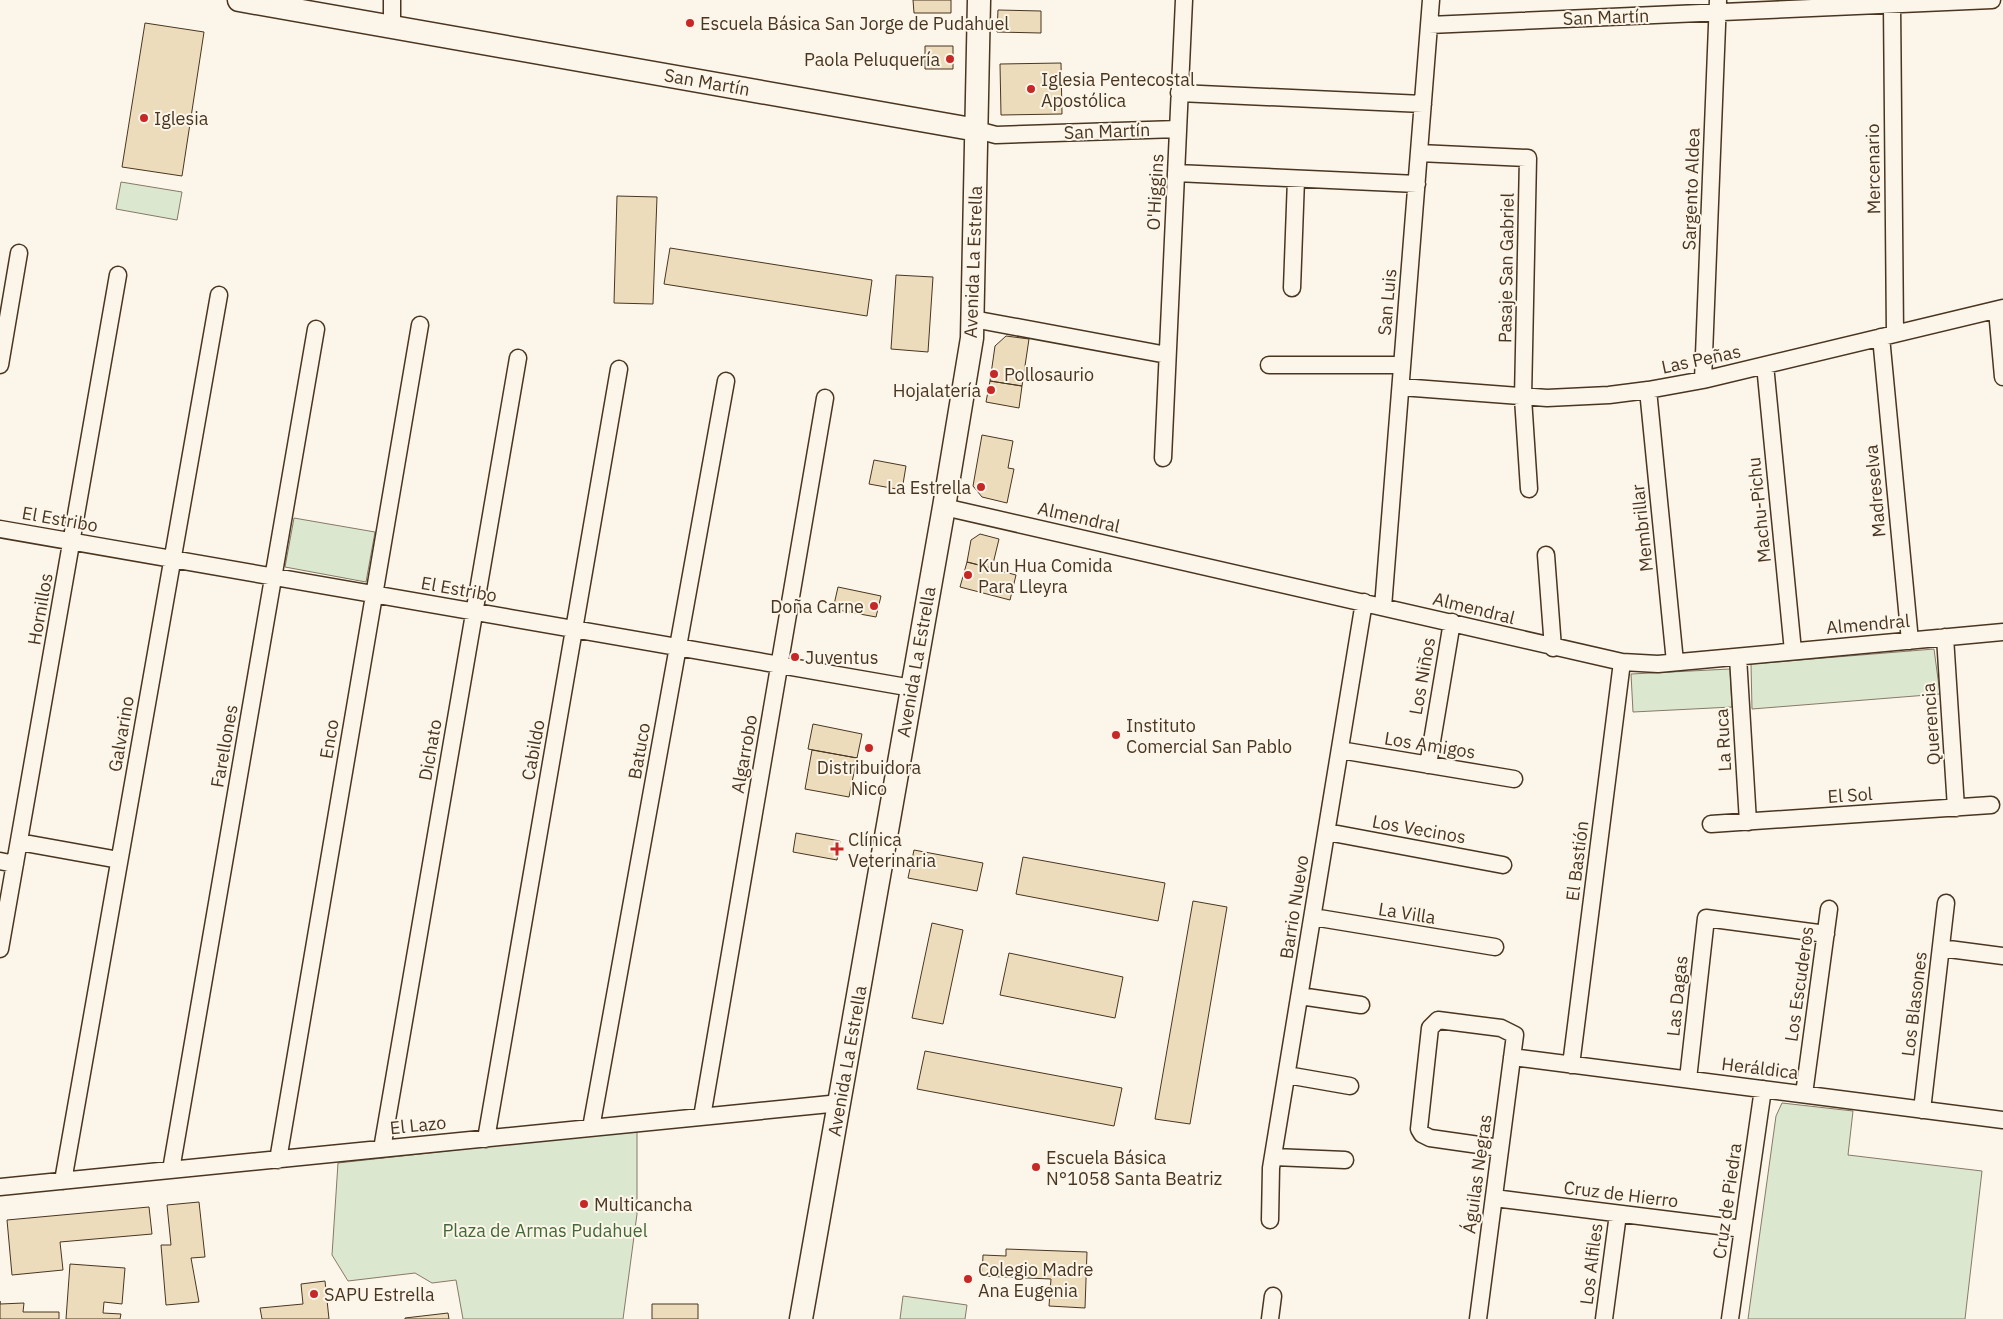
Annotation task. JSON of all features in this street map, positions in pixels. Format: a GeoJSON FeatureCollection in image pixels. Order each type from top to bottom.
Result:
{"type":"FeatureCollection","features":[{"type":"Feature","properties":{"kind":"main road","name":"San Martín"},"geometry":{"type":"LineString","coordinates":[[239,0],[977,130]]}},
{"type":"Feature","properties":{"kind":"main road","name":"Avenida La Estrella"},"geometry":{"type":"LineString","coordinates":[[801,1319],[944,507],[973,319],[979,0]]}},
{"type":"Feature","properties":{"kind":"street"},"geometry":{"type":"LineString","coordinates":[[392,0],[392,27]]}},
{"type":"Feature","properties":{"kind":"street","name":"O'Higgins"},"geometry":{"type":"LineString","coordinates":[[1163,458],[1184,0]]}},
{"type":"Feature","properties":{"kind":"street","name":"San Luis"},"geometry":{"type":"LineString","coordinates":[[1383,607],[1431,0]]}},
{"type":"Feature","properties":{"kind":"street","name":"San Martín"},"geometry":{"type":"LineString","coordinates":[[1430,25],[1718,6],[1892,4],[1992,0]]}},
{"type":"Feature","properties":{"kind":"street","name":"Mercenario"},"geometry":{"type":"LineString","coordinates":[[1888,336],[1892,4]]}},
{"type":"Feature","properties":{"kind":"street","name":"Sargento Aldea"},"geometry":{"type":"LineString","coordinates":[[1703,380],[1718,6]]}},
{"type":"Feature","properties":{"kind":"street"},"geometry":{"type":"LineString","coordinates":[[1179,93],[1423,104]]}},
{"type":"Feature","properties":{"kind":"street","name":"San Martín"},"geometry":{"type":"LineString","coordinates":[[977,130],[996,135],[1178,129]]}},
{"type":"Feature","properties":{"kind":"street","name":"Pasaje San Gabriel"},"geometry":{"type":"LineString","coordinates":[[1419,153],[1528,158],[1523,398],[1528,489]]}},
{"type":"Feature","properties":{"kind":"street"},"geometry":{"type":"LineString","coordinates":[[1176,174],[1417,184]]}},
{"type":"Feature","properties":{"kind":"street"},"geometry":{"type":"LineString","coordinates":[[1292,288],[1296,179]]}},
{"type":"Feature","properties":{"kind":"street"},"geometry":{"type":"LineString","coordinates":[[0,365],[19,253]]}},
{"type":"Feature","properties":{"kind":"street","name":"Hornillos"},"geometry":{"type":"LineString","coordinates":[[0,949],[8,862],[19,842],[118,275]]}},
{"type":"Feature","properties":{"kind":"street","name":"Galvarino"},"geometry":{"type":"LineString","coordinates":[[63,1181],[220,294]]}},
{"type":"Feature","properties":{"kind":"street"},"geometry":{"type":"LineString","coordinates":[[2000,309],[2003,377]]}},
{"type":"Feature","properties":{"kind":"street","name":"Las Peñas"},"geometry":{"type":"LineString","coordinates":[[1400,388],[1523,398],[1570,398],[1648,390],[1703,380],[2000,309]]}},
{"type":"Feature","properties":{"kind":"street"},"geometry":{"type":"LineString","coordinates":[[973,319],[1167,355]]}},
{"type":"Feature","properties":{"kind":"street","name":"Enco"},"geometry":{"type":"LineString","coordinates":[[278,1160],[420,325]]}},
{"type":"Feature","properties":{"kind":"street","name":"Farellones"},"geometry":{"type":"LineString","coordinates":[[171,1170],[316,328]]}},
{"type":"Feature","properties":{"kind":"street","name":"Madreselva"},"geometry":{"type":"LineString","coordinates":[[1888,336],[1910,641]]}},
{"type":"Feature","properties":{"kind":"street","name":"Dichato"},"geometry":{"type":"LineString","coordinates":[[382,1149],[518,358]]}},
{"type":"Feature","properties":{"kind":"street"},"geometry":{"type":"LineString","coordinates":[[1269,365],[1402,365]]}},
{"type":"Feature","properties":{"kind":"street","name":"Machu-Pichu"},"geometry":{"type":"LineString","coordinates":[[1765,365],[1793,651]]}},
{"type":"Feature","properties":{"kind":"street","name":"Cabildo"},"geometry":{"type":"LineString","coordinates":[[486,1139],[619,369]]}},
{"type":"Feature","properties":{"kind":"street","name":"Batuco"},"geometry":{"type":"LineString","coordinates":[[591,1128],[726,381]]}},
{"type":"Feature","properties":{"kind":"street","name":"Membrillar"},"geometry":{"type":"LineString","coordinates":[[1648,390],[1675,662]]}},
{"type":"Feature","properties":{"kind":"street","name":"Algarrobo"},"geometry":{"type":"LineString","coordinates":[[702,1117],[826,398]]}},
{"type":"Feature","properties":{"kind":"street","name":"Almendral"},"geometry":{"type":"LineString","coordinates":[[944,507],[1452,622],[1554,648],[1622,662],[1675,662],[2003,632]]}},
{"type":"Feature","properties":{"kind":"street","name":"El Estribo"},"geometry":{"type":"LineString","coordinates":[[0,529],[912,688]]}},
{"type":"Feature","properties":{"kind":"street"},"geometry":{"type":"LineString","coordinates":[[1546,555],[1554,648]]}},
{"type":"Feature","properties":{"kind":"street","name":"Barrio Nuevo"},"geometry":{"type":"LineString","coordinates":[[1270,1220],[1270,1180],[1364,602]]}},
{"type":"Feature","properties":{"kind":"street","name":"Los Niños"},"geometry":{"type":"LineString","coordinates":[[1428,765],[1452,622]]}},
{"type":"Feature","properties":{"kind":"street","name":"Querencia"},"geometry":{"type":"LineString","coordinates":[[1945,637],[1956,808]]}},
{"type":"Feature","properties":{"kind":"street","name":"La Ruca"},"geometry":{"type":"LineString","coordinates":[[1738,656],[1748,822]]}},
{"type":"Feature","properties":{"kind":"street","name":"El Bastión"},"geometry":{"type":"LineString","coordinates":[[1571,1064],[1622,662]]}},
{"type":"Feature","properties":{"kind":"street","name":"Los Amigos"},"geometry":{"type":"LineString","coordinates":[[1340,750],[1514,779]]}},
{"type":"Feature","properties":{"kind":"street","name":"El Sol"},"geometry":{"type":"LineString","coordinates":[[1711,824],[1991,805]]}},
{"type":"Feature","properties":{"kind":"street","name":"Los Vecinos"},"geometry":{"type":"LineString","coordinates":[[1326,832],[1504,865]]}},
{"type":"Feature","properties":{"kind":"street"},"geometry":{"type":"LineString","coordinates":[[19,842],[120,860]]}},
{"type":"Feature","properties":{"kind":"street","name":"Los Blasones"},"geometry":{"type":"LineString","coordinates":[[1922,1110],[1946,903]]}},
{"type":"Feature","properties":{"kind":"street","name":"Los Escuderos"},"geometry":{"type":"LineString","coordinates":[[1804,1094],[1829,909]]}},
{"type":"Feature","properties":{"kind":"street","name":"La Villa"},"geometry":{"type":"LineString","coordinates":[[1313,917],[1495,947]]}},
{"type":"Feature","properties":{"kind":"street","name":"Las Dagas"},"geometry":{"type":"LineString","coordinates":[[1688,1080],[1706,918],[1826,934]]}},
{"type":"Feature","properties":{"kind":"street"},"geometry":{"type":"LineString","coordinates":[[1941,948],[2003,956]]}},
{"type":"Feature","properties":{"kind":"street"},"geometry":{"type":"LineString","coordinates":[[1300,996],[1361,1005]]}},
{"type":"Feature","properties":{"kind":"street","name":"Águilas Negras"},"geometry":{"type":"LineString","coordinates":[[1478,1319],[1515,1035],[1501,1028],[1442,1019],[1434,1022],[1430,1028],[1419,1124],[1422,1134],[1430,1138],[1500,1148]]}},
{"type":"Feature","properties":{"kind":"street","name":"Heráldica"},"geometry":{"type":"LineString","coordinates":[[1512,1057],[2003,1120]]}},
{"type":"Feature","properties":{"kind":"street"},"geometry":{"type":"LineString","coordinates":[[1287,1075],[1350,1086]]}},
{"type":"Feature","properties":{"kind":"street","name":"Cruz de Piedra"},"geometry":{"type":"LineString","coordinates":[[1730,1319],[1763,1089]]}},
{"type":"Feature","properties":{"kind":"street","name":"El Lazo"},"geometry":{"type":"LineString","coordinates":[[0,1187],[840,1103]]}},
{"type":"Feature","properties":{"kind":"street"},"geometry":{"type":"LineString","coordinates":[[1274,1157],[1345,1160]]}},
{"type":"Feature","properties":{"kind":"street","name":"Cruz de Hierro"},"geometry":{"type":"LineString","coordinates":[[1494,1198],[1743,1229]]}},
{"type":"Feature","properties":{"kind":"street","name":"Los Alfiles"},"geometry":{"type":"LineString","coordinates":[[1604,1319],[1618,1214]]}},
{"type":"Feature","properties":{"kind":"street"},"geometry":{"type":"LineString","coordinates":[[1270,1319],[1273,1296]]}},
{"type":"Feature","properties":{"kind":"green space"},"geometry":{"type":"Polygon","coordinates":[[[121,182],[182,192],[177,220],[116,209],[121,182]]]}},
{"type":"Feature","properties":{"kind":"green space"},"geometry":{"type":"Polygon","coordinates":[[[294,518],[375,532],[366,582],[285,567],[294,518]]]}},
{"type":"Feature","properties":{"kind":"green space"},"geometry":{"type":"Polygon","coordinates":[[[1934,649],[1940,694],[1752,709],[1751,664],[1934,649]]]}},
{"type":"Feature","properties":{"kind":"green space"},"geometry":{"type":"Polygon","coordinates":[[[1730,669],[1732,707],[1633,712],[1631,674],[1730,669]]]}},
{"type":"Feature","properties":{"kind":"green space"},"geometry":{"type":"Polygon","coordinates":[[[1782,1103],[1853,1111],[1848,1155],[1982,1171],[1965,1319],[1748,1319],[1776,1116],[1782,1103]]]}},
{"type":"Feature","properties":{"kind":"green space","name":"Plaza de Armas Pudahuel"},"geometry":{"type":"Polygon","coordinates":[[[637,1130],[637,1214],[623,1319],[463,1319],[456,1280],[432,1283],[415,1273],[348,1281],[332,1255],[338,1163],[637,1130]]]}},
{"type":"Feature","properties":{"kind":"green space"},"geometry":{"type":"Polygon","coordinates":[[[903,1296],[967,1305],[965,1319],[900,1319],[903,1296]]]}},
{"type":"Feature","properties":{"kind":"building"},"geometry":{"type":"Polygon","coordinates":[[[913,0],[951,0],[951,13],[914,13],[913,0]]]}},
{"type":"Feature","properties":{"kind":"building"},"geometry":{"type":"Polygon","coordinates":[[[998,10],[1041,11],[1041,33],[997,32],[998,10]]]}},
{"type":"Feature","properties":{"kind":"building"},"geometry":{"type":"Polygon","coordinates":[[[145,23],[204,32],[182,176],[122,167],[145,23]]]}},
{"type":"Feature","properties":{"kind":"building"},"geometry":{"type":"Polygon","coordinates":[[[925,46],[953,46],[953,69],[925,69],[925,46]]]}},
{"type":"Feature","properties":{"kind":"building","name":"Iglesia Pentecostal Apostólica"},"geometry":{"type":"Polygon","coordinates":[[[1061,63],[1062,114],[1001,115],[1000,64],[1061,63]]]}},
{"type":"Feature","properties":{"kind":"building"},"geometry":{"type":"Polygon","coordinates":[[[617,196],[657,197],[653,304],[614,303],[617,196]]]}},
{"type":"Feature","properties":{"kind":"building"},"geometry":{"type":"Polygon","coordinates":[[[670,248],[872,280],[867,316],[664,284],[670,248]]]}},
{"type":"Feature","properties":{"kind":"building"},"geometry":{"type":"Polygon","coordinates":[[[896,275],[933,277],[928,352],[891,349],[896,275]]]}},
{"type":"Feature","properties":{"kind":"building"},"geometry":{"type":"Polygon","coordinates":[[[1006,336],[1029,339],[1022,386],[990,381],[995,346],[1006,336]]]}},
{"type":"Feature","properties":{"kind":"building"},"geometry":{"type":"Polygon","coordinates":[[[990,381],[1022,386],[1019,408],[986,402],[990,381]]]}},
{"type":"Feature","properties":{"kind":"building"},"geometry":{"type":"Polygon","coordinates":[[[982,435],[1013,441],[1008,468],[1014,469],[1007,503],[982,497],[973,486],[982,435]]]}},
{"type":"Feature","properties":{"kind":"building"},"geometry":{"type":"Polygon","coordinates":[[[874,460],[906,466],[902,490],[869,484],[874,460]]]}},
{"type":"Feature","properties":{"kind":"building"},"geometry":{"type":"Polygon","coordinates":[[[980,534],[999,539],[992,568],[967,562],[971,540],[980,534]]]}},
{"type":"Feature","properties":{"kind":"building"},"geometry":{"type":"Polygon","coordinates":[[[967,562],[1016,575],[1010,600],[960,587],[967,562]]]}},
{"type":"Feature","properties":{"kind":"building"},"geometry":{"type":"Polygon","coordinates":[[[838,587],[881,596],[876,617],[833,609],[838,587]]]}},
{"type":"Feature","properties":{"kind":"building"},"geometry":{"type":"Polygon","coordinates":[[[813,724],[862,734],[857,758],[808,749],[813,724]]]}},
{"type":"Feature","properties":{"kind":"building"},"geometry":{"type":"Polygon","coordinates":[[[812,750],[857,758],[849,797],[805,789],[812,750]]]}},
{"type":"Feature","properties":{"kind":"building"},"geometry":{"type":"Polygon","coordinates":[[[796,833],[840,841],[837,860],[793,852],[796,833]]]}},
{"type":"Feature","properties":{"kind":"building"},"geometry":{"type":"Polygon","coordinates":[[[914,850],[983,863],[977,891],[908,878],[914,850]]]}},
{"type":"Feature","properties":{"kind":"building"},"geometry":{"type":"Polygon","coordinates":[[[1023,857],[1165,883],[1158,921],[1016,894],[1023,857]]]}},
{"type":"Feature","properties":{"kind":"building"},"geometry":{"type":"Polygon","coordinates":[[[1193,901],[1227,907],[1190,1124],[1155,1119],[1193,901]]]}},
{"type":"Feature","properties":{"kind":"building"},"geometry":{"type":"Polygon","coordinates":[[[932,923],[963,930],[943,1024],[912,1018],[932,923]]]}},
{"type":"Feature","properties":{"kind":"building"},"geometry":{"type":"Polygon","coordinates":[[[1009,953],[1123,977],[1115,1018],[1000,995],[1009,953]]]}},
{"type":"Feature","properties":{"kind":"building"},"geometry":{"type":"Polygon","coordinates":[[[925,1051],[1122,1088],[1114,1126],[917,1089],[925,1051]]]}},
{"type":"Feature","properties":{"kind":"building"},"geometry":{"type":"Polygon","coordinates":[[[199,1202],[205,1257],[191,1258],[199,1302],[166,1305],[161,1245],[171,1245],[167,1205],[199,1202]]]}},
{"type":"Feature","properties":{"kind":"building"},"geometry":{"type":"Polygon","coordinates":[[[149,1207],[152,1234],[60,1242],[63,1270],[12,1275],[7,1220],[149,1207]]]}},
{"type":"Feature","properties":{"kind":"building"},"geometry":{"type":"Polygon","coordinates":[[[1006,1249],[1087,1252],[1085,1308],[1049,1306],[1051,1279],[982,1276],[983,1255],[1006,1256],[1006,1249]]]}},
{"type":"Feature","properties":{"kind":"building"},"geometry":{"type":"Polygon","coordinates":[[[70,1264],[125,1268],[122,1304],[104,1302],[103,1313],[121,1314],[120,1319],[66,1319],[70,1264]]]}},
{"type":"Feature","properties":{"kind":"building","name":"SAPU Estrella"},"geometry":{"type":"Polygon","coordinates":[[[325,1281],[329,1319],[262,1319],[260,1308],[303,1304],[301,1284],[325,1281]]]}},
{"type":"Feature","properties":{"kind":"building"},"geometry":{"type":"Polygon","coordinates":[[[24,1303],[23,1312],[59,1312],[59,1319],[0,1319],[0,1304],[24,1303]]]}},
{"type":"Feature","properties":{"kind":"building"},"geometry":{"type":"Polygon","coordinates":[[[652,1304],[698,1304],[698,1319],[652,1319],[652,1304]]]}},
{"type":"Feature","properties":{"kind":"building"},"geometry":{"type":"Polygon","coordinates":[[[448,1313],[449,1319],[405,1319],[405,1318],[448,1313]]]}},
{"type":"Feature","properties":{"kind":"place","name":"Escuela Básica San Jorge de Pudahuel"},"geometry":{"type":"Point","coordinates":[690,23]}},
{"type":"Feature","properties":{"kind":"place","name":"Paola Peluquería"},"geometry":{"type":"Point","coordinates":[950,59]}},
{"type":"Feature","properties":{"kind":"place","name":"Iglesia Pentecostal Apostólica"},"geometry":{"type":"Point","coordinates":[1031,89]}},
{"type":"Feature","properties":{"kind":"place","name":"Iglesia"},"geometry":{"type":"Point","coordinates":[144,118]}},
{"type":"Feature","properties":{"kind":"place","name":"Pollosaurio"},"geometry":{"type":"Point","coordinates":[994,374]}},
{"type":"Feature","properties":{"kind":"place","name":"Hojalatería"},"geometry":{"type":"Point","coordinates":[991,390]}},
{"type":"Feature","properties":{"kind":"place","name":"La Estrella"},"geometry":{"type":"Point","coordinates":[981,487]}},
{"type":"Feature","properties":{"kind":"place","name":"Kun Hua Comida Para Lleyra"},"geometry":{"type":"Point","coordinates":[968,575]}},
{"type":"Feature","properties":{"kind":"place","name":"Doña Carne"},"geometry":{"type":"Point","coordinates":[874,606]}},
{"type":"Feature","properties":{"kind":"place","name":"Juventus"},"geometry":{"type":"Point","coordinates":[795,657]}},
{"type":"Feature","properties":{"kind":"place","name":"Instituto Comercial San Pablo"},"geometry":{"type":"Point","coordinates":[1116,735]}},
{"type":"Feature","properties":{"kind":"place","name":"Distribuidora Nico"},"geometry":{"type":"Point","coordinates":[869,748]}},
{"type":"Feature","properties":{"kind":"place","name":"Clínica Veterinaria"},"geometry":{"type":"Point","coordinates":[837,849]}},
{"type":"Feature","properties":{"kind":"place","name":"Escuela Básica N°1058 Santa Beatriz"},"geometry":{"type":"Point","coordinates":[1036,1167]}},
{"type":"Feature","properties":{"kind":"place","name":"Multicancha"},"geometry":{"type":"Point","coordinates":[584,1204]}},
{"type":"Feature","properties":{"kind":"place","name":"Colegio Madre Ana Eugenia"},"geometry":{"type":"Point","coordinates":[968,1279]}},
{"type":"Feature","properties":{"kind":"place","name":"SAPU Estrella"},"geometry":{"type":"Point","coordinates":[314,1294]}}]}
